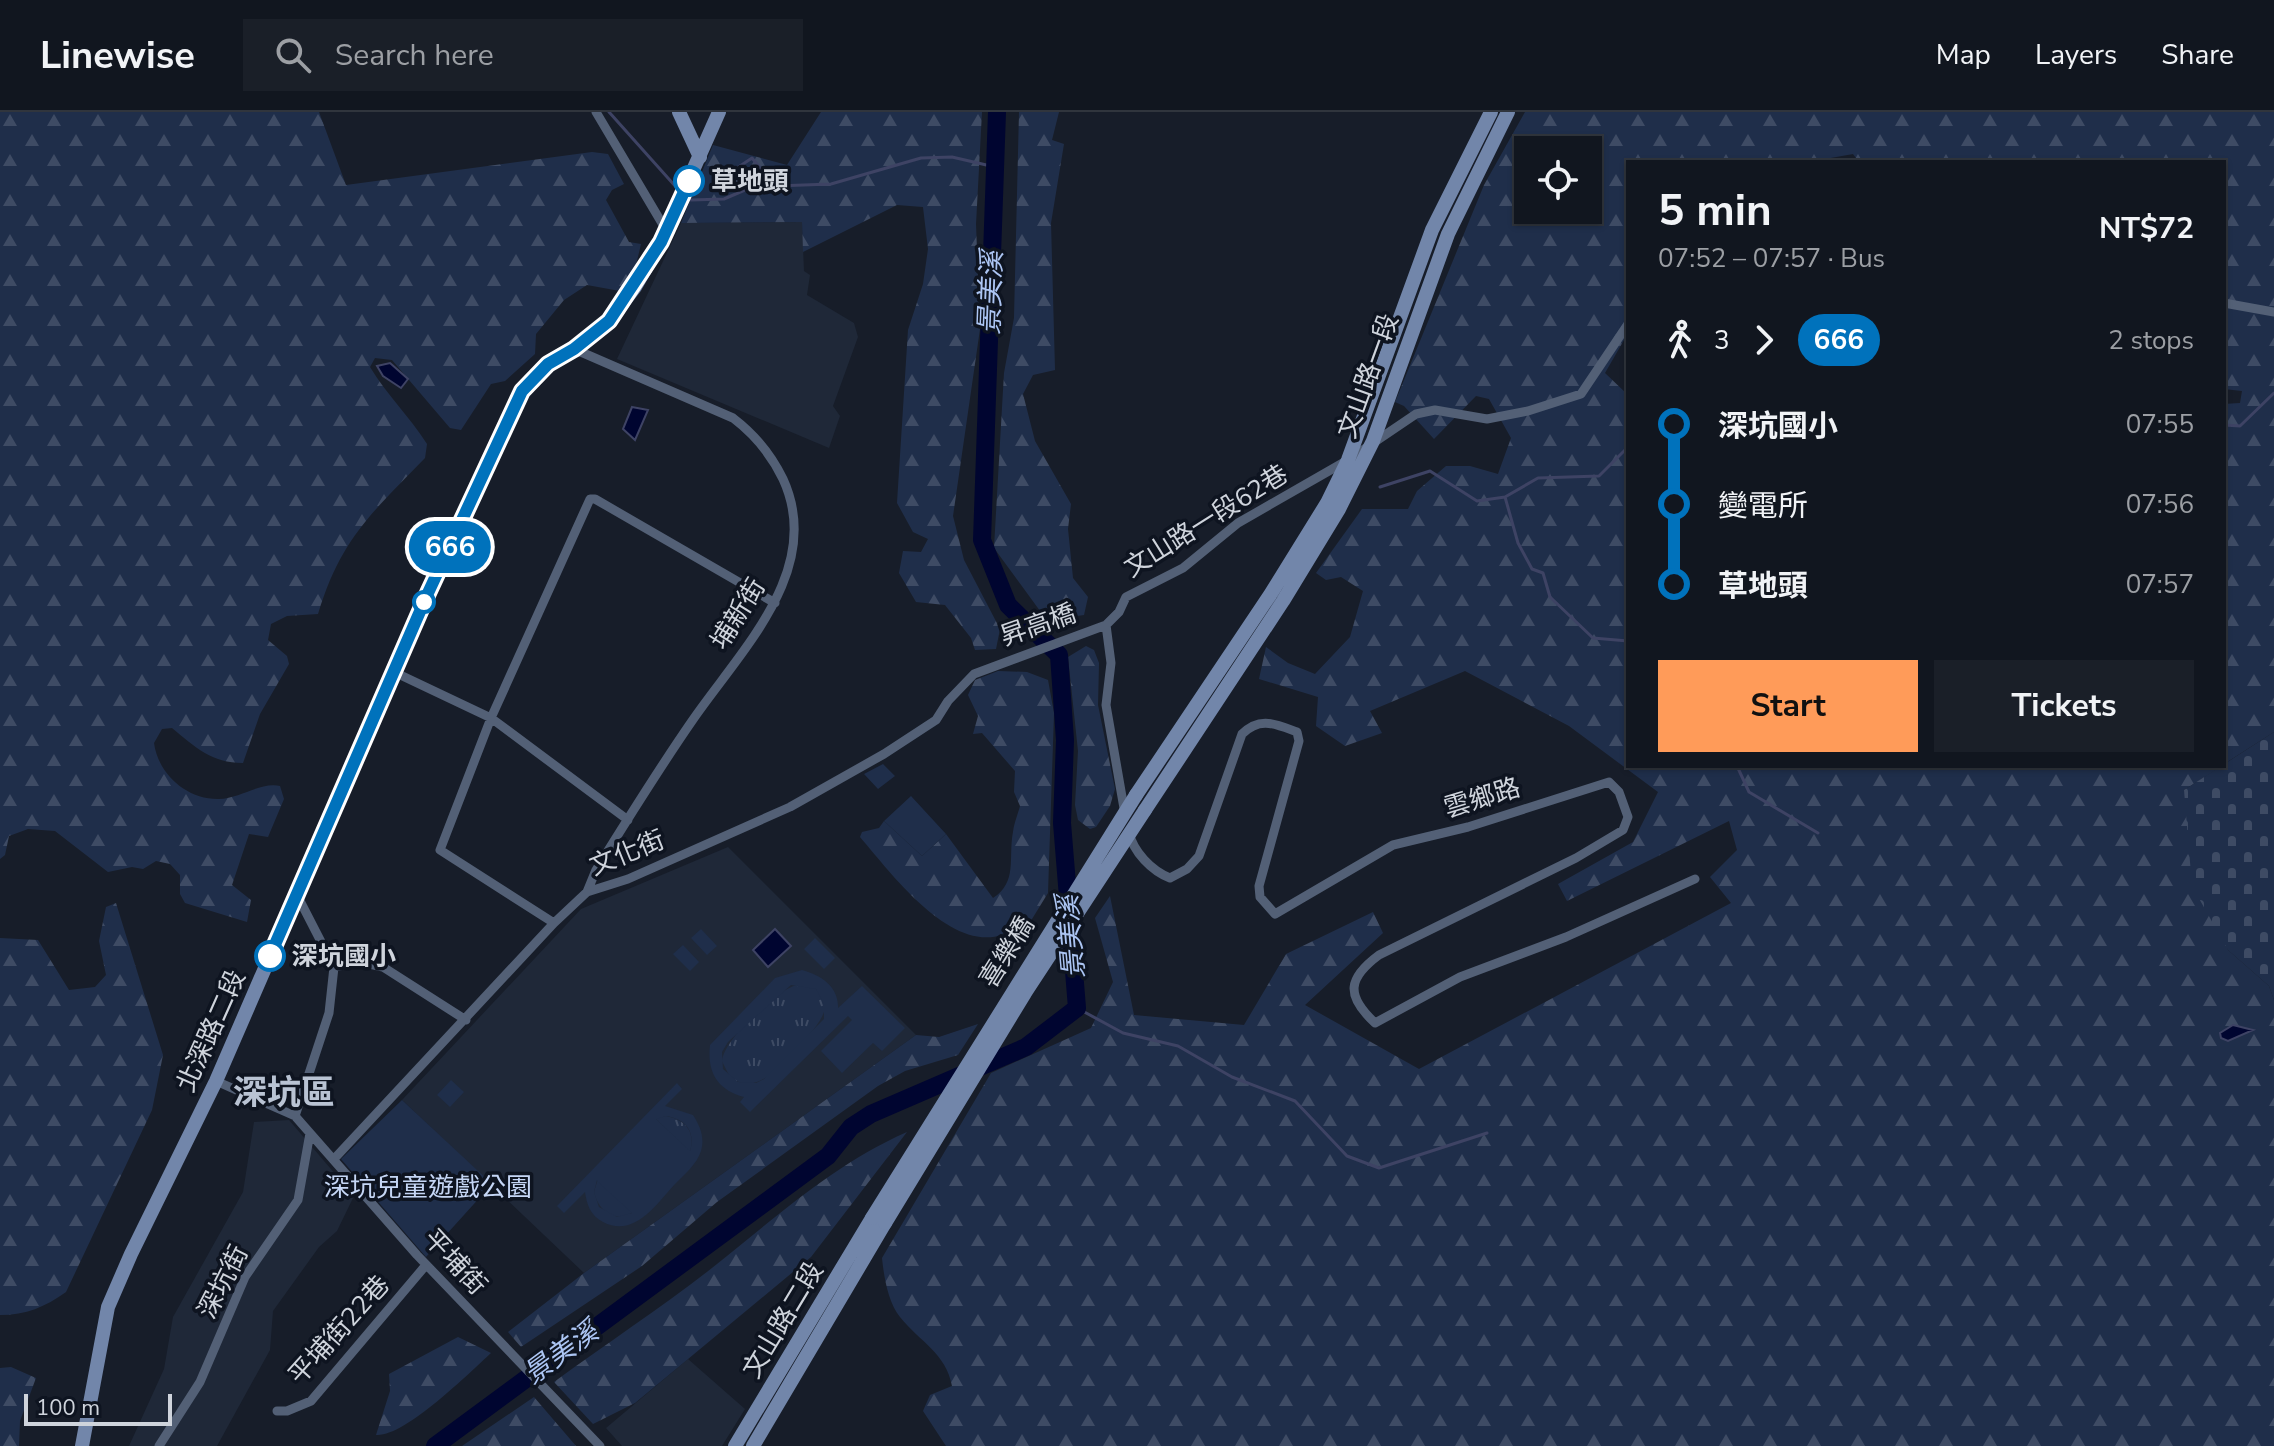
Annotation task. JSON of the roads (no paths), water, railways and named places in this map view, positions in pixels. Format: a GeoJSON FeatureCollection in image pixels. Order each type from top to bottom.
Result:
{"type":"FeatureCollection","features":[{"type":"Feature","properties":{"kind":"main road"},"geometry":{"type":"LineString","coordinates":[[679,112],[700,157]]}},
{"type":"Feature","properties":{"kind":"main road","name":"北深路二段"},"geometry":{"type":"LineString","coordinates":[[82,1446],[108,1307],[216,1081],[394,672],[522,391],[548,364],[574,349],[609,321],[635,287],[666,230],[719,112]]}},
{"type":"Feature","properties":{"kind":"main road","name":"文山路一段"},"geometry":{"type":"LineString","coordinates":[[1248,641],[1327,503],[1348,460],[1432,230],[1491,112]]}},
{"type":"Feature","properties":{"kind":"main road","name":"文山路一段"},"geometry":{"type":"LineString","coordinates":[[1248,641],[1339,509],[1373,441],[1448,234],[1508,112]]}},
{"type":"Feature","properties":{"kind":"main road","name":"喜樂橋"},"geometry":{"type":"LineString","coordinates":[[879,1221],[1248,641]]}},
{"type":"Feature","properties":{"kind":"main road","name":"文山路二段"},"geometry":{"type":"LineString","coordinates":[[735,1446],[879,1221]]}},
{"type":"Feature","properties":{"kind":"main road","name":"文山路二段"},"geometry":{"type":"LineString","coordinates":[[753,1446],[879,1221]]}},
{"type":"Feature","properties":{"kind":"street"},"geometry":{"type":"LineString","coordinates":[[596,112],[666,230]]}},
{"type":"Feature","properties":{"kind":"street"},"geometry":{"type":"LineString","coordinates":[[2226,303],[2274,312]]}},
{"type":"Feature","properties":{"kind":"street","name":"文山路一段62巷"},"geometry":{"type":"LineString","coordinates":[[1102,626],[1119,612],[1126,597],[1183,568],[1238,523],[1348,460],[1373,441],[1423,412],[1487,419],[1581,394],[1626,327]]}},
{"type":"Feature","properties":{"kind":"street","name":"埔新街"},"geometry":{"type":"LineString","coordinates":[[574,349],[733,418],[754,436],[778,468],[790,495],[797,528],[791,564],[775,603],[628,820],[596,870],[587,892]]}},
{"type":"Feature","properties":{"kind":"street"},"geometry":{"type":"LineString","coordinates":[[554,923],[440,850],[491,718],[590,499],[595,499],[775,603]]}},
{"type":"Feature","properties":{"kind":"street","name":"雲鄉路"},"geometry":{"type":"LineString","coordinates":[[1102,626],[1111,663],[1106,705],[1131,841],[1159,873],[1170,878],[1187,869],[1199,856],[1242,734],[1252,724],[1268,722],[1297,732],[1299,741],[1259,886],[1260,897],[1275,914],[1393,845],[1468,827],[1609,782],[1619,792],[1628,817],[1623,830],[1576,858],[1379,955],[1358,970],[1355,978],[1358,1003],[1375,1023],[1460,977],[1566,937],[1695,879]]}},
{"type":"Feature","properties":{"kind":"street","name":"昇高橋"},"geometry":{"type":"LineString","coordinates":[[992,664],[1102,626]]}},
{"type":"Feature","properties":{"kind":"street","name":"文化街"},"geometry":{"type":"LineString","coordinates":[[334,1159],[554,923],[587,892],[628,879],[790,807],[872,761],[931,724],[974,674],[992,664]]}},
{"type":"Feature","properties":{"kind":"street"},"geometry":{"type":"LineString","coordinates":[[394,672],[491,718],[628,820]]}},
{"type":"Feature","properties":{"kind":"street"},"geometry":{"type":"LineString","coordinates":[[295,1116],[329,1013],[334,967],[297,895]]}},
{"type":"Feature","properties":{"kind":"street"},"geometry":{"type":"LineString","coordinates":[[334,967],[360,962],[383,967],[466,1020]]}},
{"type":"Feature","properties":{"kind":"street","name":"平埔街"},"geometry":{"type":"LineString","coordinates":[[216,1081],[295,1116],[426,1265],[598,1444]]}},
{"type":"Feature","properties":{"kind":"street","name":"深坑街"},"geometry":{"type":"LineString","coordinates":[[159,1446],[200,1382],[245,1277],[298,1200],[310,1133]]}},
{"type":"Feature","properties":{"kind":"street","name":"平埔街22巷"},"geometry":{"type":"LineString","coordinates":[[277,1411],[311,1401],[426,1265]]}},
{"type":"Feature","properties":{"kind":"waterway"},"geometry":{"type":"LineString","coordinates":[[609,112],[676,187]]}},
{"type":"Feature","properties":{"kind":"waterway","name":"景美溪"},"geometry":{"type":"LineString","coordinates":[[435,1446],[828,1156],[851,1127],[871,1114],[1026,1047],[1077,1008],[1062,823],[1065,740],[1059,655],[1008,605],[982,540],[997,112]]}},
{"type":"Feature","properties":{"kind":"waterway"},"geometry":{"type":"LineString","coordinates":[[691,200],[724,199],[752,187],[831,184],[921,158],[952,157],[995,167]]}},
{"type":"Feature","properties":{"kind":"waterway"},"geometry":{"type":"LineString","coordinates":[[712,172],[722,178],[752,158],[774,185]]}},
{"type":"Feature","properties":{"kind":"waterway"},"geometry":{"type":"LineString","coordinates":[[2226,425],[2240,426],[2274,393]]}},
{"type":"Feature","properties":{"kind":"waterway"},"geometry":{"type":"LineString","coordinates":[[1380,487],[1430,471],[1477,501],[1505,497],[1538,478],[1599,476],[1626,449]]}},
{"type":"Feature","properties":{"kind":"waterway"},"geometry":{"type":"LineString","coordinates":[[1505,497],[1518,543],[1532,569],[1543,573],[1550,597],[1593,638],[1626,641]]}},
{"type":"Feature","properties":{"kind":"waterway"},"geometry":{"type":"LineString","coordinates":[[1738,768],[1749,792],[1818,833]]}},
{"type":"Feature","properties":{"kind":"waterway"},"geometry":{"type":"LineString","coordinates":[[1077,1008],[1123,1033],[1178,1046],[1232,1077],[1295,1101],[1347,1156],[1379,1168],[1487,1133]]}},
{"type":"Feature","properties":{"kind":"place","name":"草地頭"},"geometry":{"type":"Point","coordinates":[689,181]}},
{"type":"Feature","properties":{"kind":"place","name":"深坑國小"},"geometry":{"type":"Point","coordinates":[270,956]}},
{"type":"Feature","properties":{"kind":"district","name":"深坑區"},"geometry":{"type":"Point","coordinates":[284,1093]}},
{"type":"Feature","properties":{"kind":"park label","name":"深坑兒童遊戲公園"},"geometry":{"type":"Point","coordinates":[428,1187]}}]}
